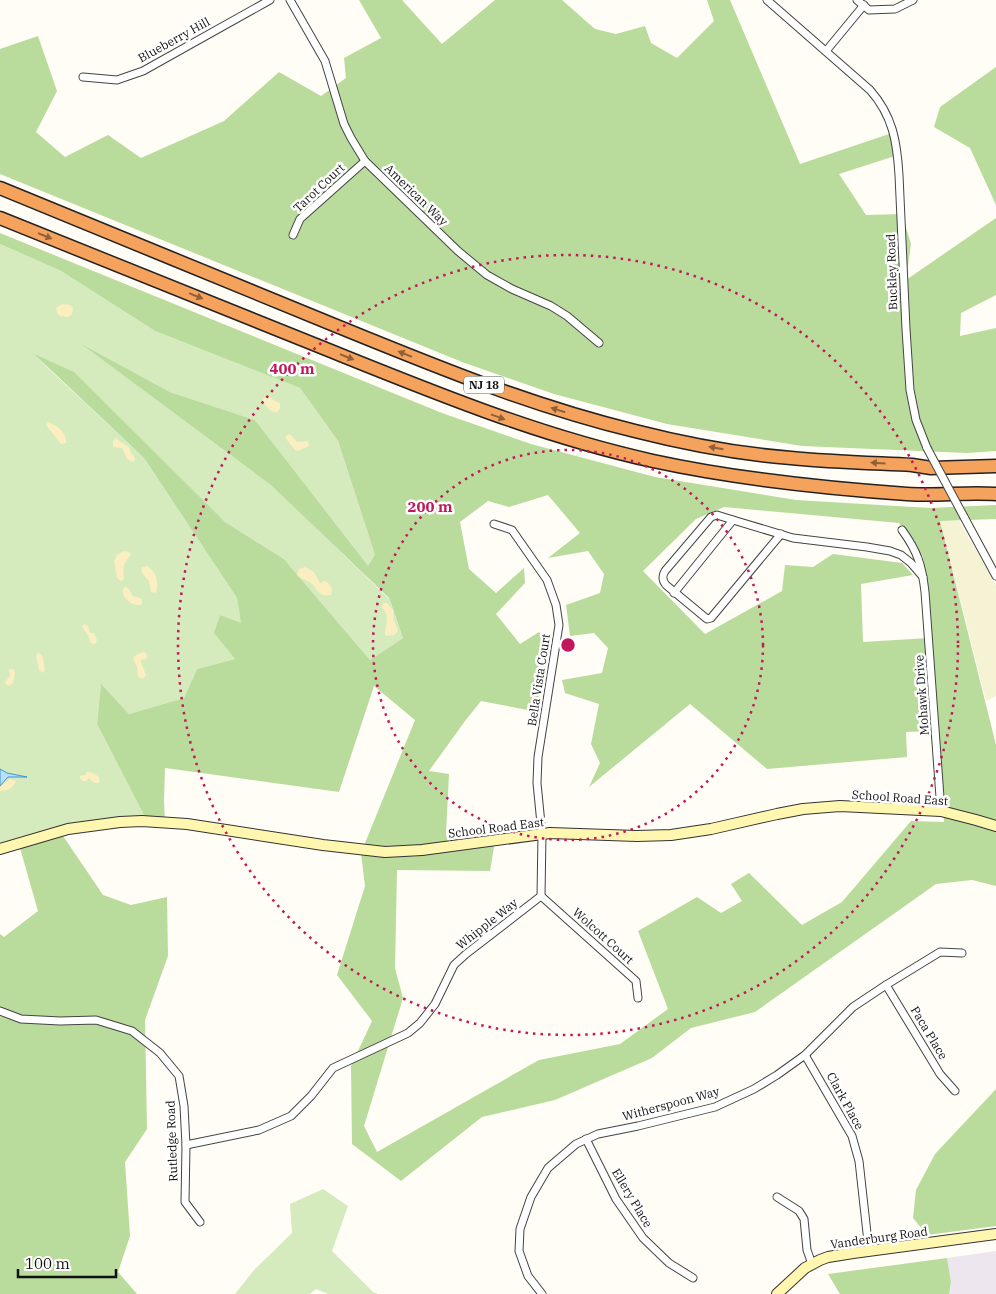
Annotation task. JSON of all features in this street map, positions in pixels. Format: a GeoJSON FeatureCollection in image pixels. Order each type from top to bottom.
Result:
{"type":"FeatureCollection","features":[{"type":"Feature","properties":{"kind":"highway","name":"NJ 18"},"geometry":{"type":"LineString","coordinates":[[0,188],[480,384],[547,407],[634,431],[676,440],[740,452],[793,459],[912,465],[931,468],[996,466]]}},
{"type":"Feature","properties":{"kind":"highway","name":"NJ 18"},"geometry":{"type":"LineString","coordinates":[[0,218],[468,406],[563,438],[653,461],[772,481],[908,494],[993,493]]}},
{"type":"Feature","properties":{"kind":"highway"},"geometry":{"type":"LineString","coordinates":[[912,465],[927,461],[996,458]]}},
{"type":"Feature","properties":{"kind":"street","name":"Blueberry Hill"},"geometry":{"type":"LineString","coordinates":[[84,77],[117,80],[143,71],[270,0]]}},
{"type":"Feature","properties":{"kind":"street","name":"American Way"},"geometry":{"type":"LineString","coordinates":[[290,0],[325,61],[344,124],[365,161],[458,251],[487,275],[512,289],[551,306],[567,316],[599,343]]}},
{"type":"Feature","properties":{"kind":"street","name":"Buckley Road"},"geometry":{"type":"LineString","coordinates":[[767,0],[858,78],[874,95],[888,117],[895,139],[900,175],[906,329],[910,390],[916,420],[927,448],[996,576]]}},
{"type":"Feature","properties":{"kind":"street"},"geometry":{"type":"LineString","coordinates":[[826,51],[860,3],[869,10],[895,9],[913,0]]}},
{"type":"Feature","properties":{"kind":"street","name":"Tarot Court"},"geometry":{"type":"LineString","coordinates":[[293,235],[300,219],[365,161]]}},
{"type":"Feature","properties":{"kind":"street"},"geometry":{"type":"LineString","coordinates":[[781,534],[708,620],[674,593],[664,582],[663,575],[665,571],[711,517],[717,515],[801,539],[890,551],[901,555],[923,577]]}},
{"type":"Feature","properties":{"kind":"street"},"geometry":{"type":"LineString","coordinates":[[674,593],[733,520]]}},
{"type":"Feature","properties":{"kind":"street","name":"Bella Vista Court"},"geometry":{"type":"LineString","coordinates":[[494,524],[512,530],[547,580],[556,605],[559,625],[538,756],[542,834],[541,896]]}},
{"type":"Feature","properties":{"kind":"street","name":"Mohawk Drive"},"geometry":{"type":"LineString","coordinates":[[902,530],[917,554],[923,577],[941,811]]}},
{"type":"Feature","properties":{"kind":"street","name":"School Road East"},"geometry":{"type":"LineString","coordinates":[[0,849],[68,829],[120,822],[187,824],[315,844],[385,852],[422,850],[542,834],[671,835],[821,807],[856,806],[941,811],[996,826]]}},
{"type":"Feature","properties":{"kind":"street","name":"Wolcott Court"},"geometry":{"type":"LineString","coordinates":[[541,896],[636,981],[638,998]]}},
{"type":"Feature","properties":{"kind":"street","name":"Whipple Way"},"geometry":{"type":"LineString","coordinates":[[186,1145],[259,1130],[291,1116],[311,1096],[333,1068],[408,1033],[420,1023],[434,1004],[454,965],[541,896]]}},
{"type":"Feature","properties":{"kind":"street","name":"Witherspoon Way"},"geometry":{"type":"LineString","coordinates":[[542,1294],[528,1276],[519,1251],[520,1229],[531,1197],[548,1168],[576,1144],[598,1134],[715,1107],[754,1089],[805,1055],[853,1007],[886,985],[940,952],[962,952]]}},
{"type":"Feature","properties":{"kind":"street","name":"Paca Place"},"geometry":{"type":"LineString","coordinates":[[886,985],[940,1074],[955,1091]]}},
{"type":"Feature","properties":{"kind":"street","name":"Rutledge Road"},"geometry":{"type":"LineString","coordinates":[[0,1011],[21,1019],[96,1020],[132,1031],[160,1052],[179,1076],[184,1106],[186,1145],[185,1202],[200,1222]]}},
{"type":"Feature","properties":{"kind":"street","name":"Clark Place"},"geometry":{"type":"LineString","coordinates":[[805,1055],[852,1136],[859,1161],[869,1251]]}},
{"type":"Feature","properties":{"kind":"street","name":"Ellery Place"},"geometry":{"type":"LineString","coordinates":[[586,1139],[616,1198],[643,1238],[669,1263],[693,1278]]}},
{"type":"Feature","properties":{"kind":"street"},"geometry":{"type":"LineString","coordinates":[[777,1197],[799,1211],[804,1218],[808,1250],[812,1264]]}},
{"type":"Feature","properties":{"kind":"street","name":"Vanderburg Road"},"geometry":{"type":"LineString","coordinates":[[777,1294],[799,1273],[812,1264],[828,1258],[996,1234]]}},
{"type":"Feature","properties":{"kind":"shaded area"},"geometry":{"type":"Polygon","coordinates":[[[940,520],[959,521],[996,585],[996,696],[986,701],[940,520]]]}},
{"type":"Feature","properties":{"kind":"shaded area"},"geometry":{"type":"Polygon","coordinates":[[[996,1251],[996,1294],[949,1294],[951,1282],[947,1258],[996,1251]]]}},
{"type":"Feature","properties":{"kind":"green space"},"geometry":{"type":"Polygon","coordinates":[[[359,0],[402,0],[442,44],[495,0],[562,0],[595,29],[616,34],[645,26],[651,43],[677,58],[714,21],[707,0],[730,0],[800,164],[892,133],[898,155],[839,174],[866,215],[902,214],[911,244],[906,280],[996,218],[996,295],[961,313],[960,336],[996,328],[996,451],[967,453],[802,446],[667,424],[554,394],[462,362],[0,174],[0,49],[38,36],[57,91],[36,132],[65,157],[108,135],[141,158],[224,121],[279,72],[321,96],[346,78],[344,58],[381,38],[359,0]]]}},
{"type":"Feature","properties":{"kind":"green space"},"geometry":{"type":"Polygon","coordinates":[[[996,67],[996,205],[970,148],[934,127],[940,107],[996,67]]]}},
{"type":"Feature","properties":{"kind":"green space"},"geometry":{"type":"Polygon","coordinates":[[[0,233],[442,413],[531,444],[655,477],[796,500],[930,508],[996,505],[996,519],[940,521],[996,745],[996,820],[994,827],[996,828],[996,886],[972,880],[936,884],[755,1012],[691,1028],[652,1058],[555,1100],[482,1117],[401,1181],[352,1144],[351,1066],[372,1021],[337,975],[365,886],[361,853],[415,720],[374,686],[339,792],[165,768],[165,823],[147,821],[97,724],[101,684],[129,714],[184,698],[197,669],[235,659],[214,633],[220,615],[241,623],[237,598],[144,458],[34,354],[74,372],[225,522],[284,559],[370,660],[403,638],[389,598],[271,485],[81,344],[170,392],[255,420],[368,566],[375,555],[338,441],[300,388],[155,331],[61,271],[0,244],[0,233]],[[548,495],[509,507],[488,501],[460,522],[469,569],[496,593],[524,568],[525,583],[496,614],[520,644],[539,632],[547,642],[543,659],[538,712],[481,701],[429,771],[449,774],[446,834],[449,847],[495,841],[490,871],[397,870],[395,968],[403,998],[364,1126],[377,1152],[539,1060],[620,1044],[668,1009],[638,931],[697,897],[721,913],[742,901],[731,884],[749,873],[802,925],[842,902],[911,821],[944,822],[937,731],[906,732],[907,757],[767,769],[690,704],[589,787],[600,763],[591,744],[599,704],[565,693],[562,680],[602,673],[608,648],[594,633],[570,636],[566,605],[600,593],[604,574],[588,551],[548,558],[580,533],[548,495]],[[724,507],[696,519],[643,571],[705,634],[782,591],[785,565],[813,567],[833,554],[902,563],[913,575],[861,584],[863,642],[928,638],[923,557],[899,523],[724,507]]]}},
{"type":"Feature","properties":{"kind":"green space"},"geometry":{"type":"Polygon","coordinates":[[[0,244],[61,271],[155,331],[300,388],[338,441],[375,555],[376,578],[255,420],[170,392],[85,347],[272,485],[389,599],[403,638],[370,660],[284,559],[225,522],[35,356],[144,458],[237,598],[244,626],[220,615],[215,633],[235,659],[197,669],[184,698],[129,714],[101,685],[97,724],[147,821],[61,833],[0,851],[0,244]]]}},
{"type":"Feature","properties":{"kind":"green space"},"geometry":{"type":"Polygon","coordinates":[[[61,833],[103,895],[131,905],[167,897],[168,956],[145,1020],[147,1129],[125,1162],[130,1236],[118,1272],[137,1294],[0,1294],[0,934],[4,937],[38,911],[20,848],[61,833]]]}},
{"type":"Feature","properties":{"kind":"green space"},"geometry":{"type":"Polygon","coordinates":[[[996,1089],[996,1226],[927,1235],[913,1218],[916,1190],[935,1154],[996,1089]]]}},
{"type":"Feature","properties":{"kind":"green space"},"geometry":{"type":"Polygon","coordinates":[[[323,1189],[348,1206],[332,1251],[373,1292],[378,1294],[328,1294],[316,1289],[310,1294],[235,1294],[254,1270],[292,1233],[290,1204],[323,1189]]]}},
{"type":"Feature","properties":{"kind":"green space"},"geometry":{"type":"Polygon","coordinates":[[[947,1258],[951,1282],[949,1294],[840,1294],[828,1274],[947,1258]]]}},
{"type":"Feature","properties":{"kind":"sand"},"geometry":{"type":"Polygon","coordinates":[[[62,304],[70,305],[73,308],[72,314],[68,317],[60,316],[57,313],[56,308],[62,304]]]}},
{"type":"Feature","properties":{"kind":"sand"},"geometry":{"type":"Polygon","coordinates":[[[267,395],[280,403],[277,413],[270,410],[264,404],[263,399],[267,395]]]}},
{"type":"Feature","properties":{"kind":"sand"},"geometry":{"type":"Polygon","coordinates":[[[48,422],[61,430],[65,436],[66,443],[61,444],[46,425],[48,422]]]}},
{"type":"Feature","properties":{"kind":"sand"},"geometry":{"type":"Polygon","coordinates":[[[289,434],[297,442],[308,441],[309,446],[298,451],[295,450],[286,439],[286,436],[289,434]]]}},
{"type":"Feature","properties":{"kind":"sand"},"geometry":{"type":"Polygon","coordinates":[[[116,438],[129,447],[135,458],[134,462],[127,459],[122,448],[113,447],[113,441],[116,438]]]}},
{"type":"Feature","properties":{"kind":"sand"},"geometry":{"type":"Polygon","coordinates":[[[124,551],[131,554],[124,565],[124,579],[121,581],[117,578],[114,561],[117,555],[124,551]]]}},
{"type":"Feature","properties":{"kind":"sand"},"geometry":{"type":"Polygon","coordinates":[[[147,566],[153,571],[156,578],[156,593],[151,592],[149,581],[141,572],[142,567],[147,566]]]}},
{"type":"Feature","properties":{"kind":"sand"},"geometry":{"type":"Polygon","coordinates":[[[305,567],[314,572],[320,583],[325,581],[328,583],[332,589],[331,595],[321,594],[311,583],[297,575],[299,569],[305,567]]]}},
{"type":"Feature","properties":{"kind":"sand"},"geometry":{"type":"Polygon","coordinates":[[[125,587],[128,588],[133,596],[142,599],[141,605],[134,604],[125,598],[123,589],[125,587]]]}},
{"type":"Feature","properties":{"kind":"sand"},"geometry":{"type":"Polygon","coordinates":[[[383,603],[387,603],[393,610],[398,631],[394,635],[385,635],[387,617],[382,608],[383,603]]]}},
{"type":"Feature","properties":{"kind":"sand"},"geometry":{"type":"Polygon","coordinates":[[[84,624],[88,626],[90,633],[94,633],[97,640],[95,644],[90,642],[82,627],[84,624]]]}},
{"type":"Feature","properties":{"kind":"sand"},"geometry":{"type":"Polygon","coordinates":[[[143,652],[146,653],[147,657],[141,660],[146,675],[141,679],[138,676],[133,658],[143,652]]]}},
{"type":"Feature","properties":{"kind":"sand"},"geometry":{"type":"Polygon","coordinates":[[[38,653],[42,656],[43,660],[45,669],[43,673],[39,670],[36,655],[38,653]]]}},
{"type":"Feature","properties":{"kind":"sand"},"geometry":{"type":"Polygon","coordinates":[[[12,669],[15,673],[13,683],[9,686],[5,682],[10,676],[9,670],[12,669]]]}},
{"type":"Feature","properties":{"kind":"sand"},"geometry":{"type":"Polygon","coordinates":[[[87,772],[98,776],[100,781],[95,783],[89,778],[83,781],[80,776],[85,775],[87,772]]]}},
{"type":"Feature","properties":{"kind":"sand"},"geometry":{"type":"Polygon","coordinates":[[[10,779],[16,781],[14,786],[8,790],[0,791],[0,787],[10,779]]]}},
{"type":"Feature","properties":{"kind":"water"},"geometry":{"type":"Polygon","coordinates":[[[0,769],[7,773],[27,777],[8,777],[0,786],[0,769]]]}}]}
